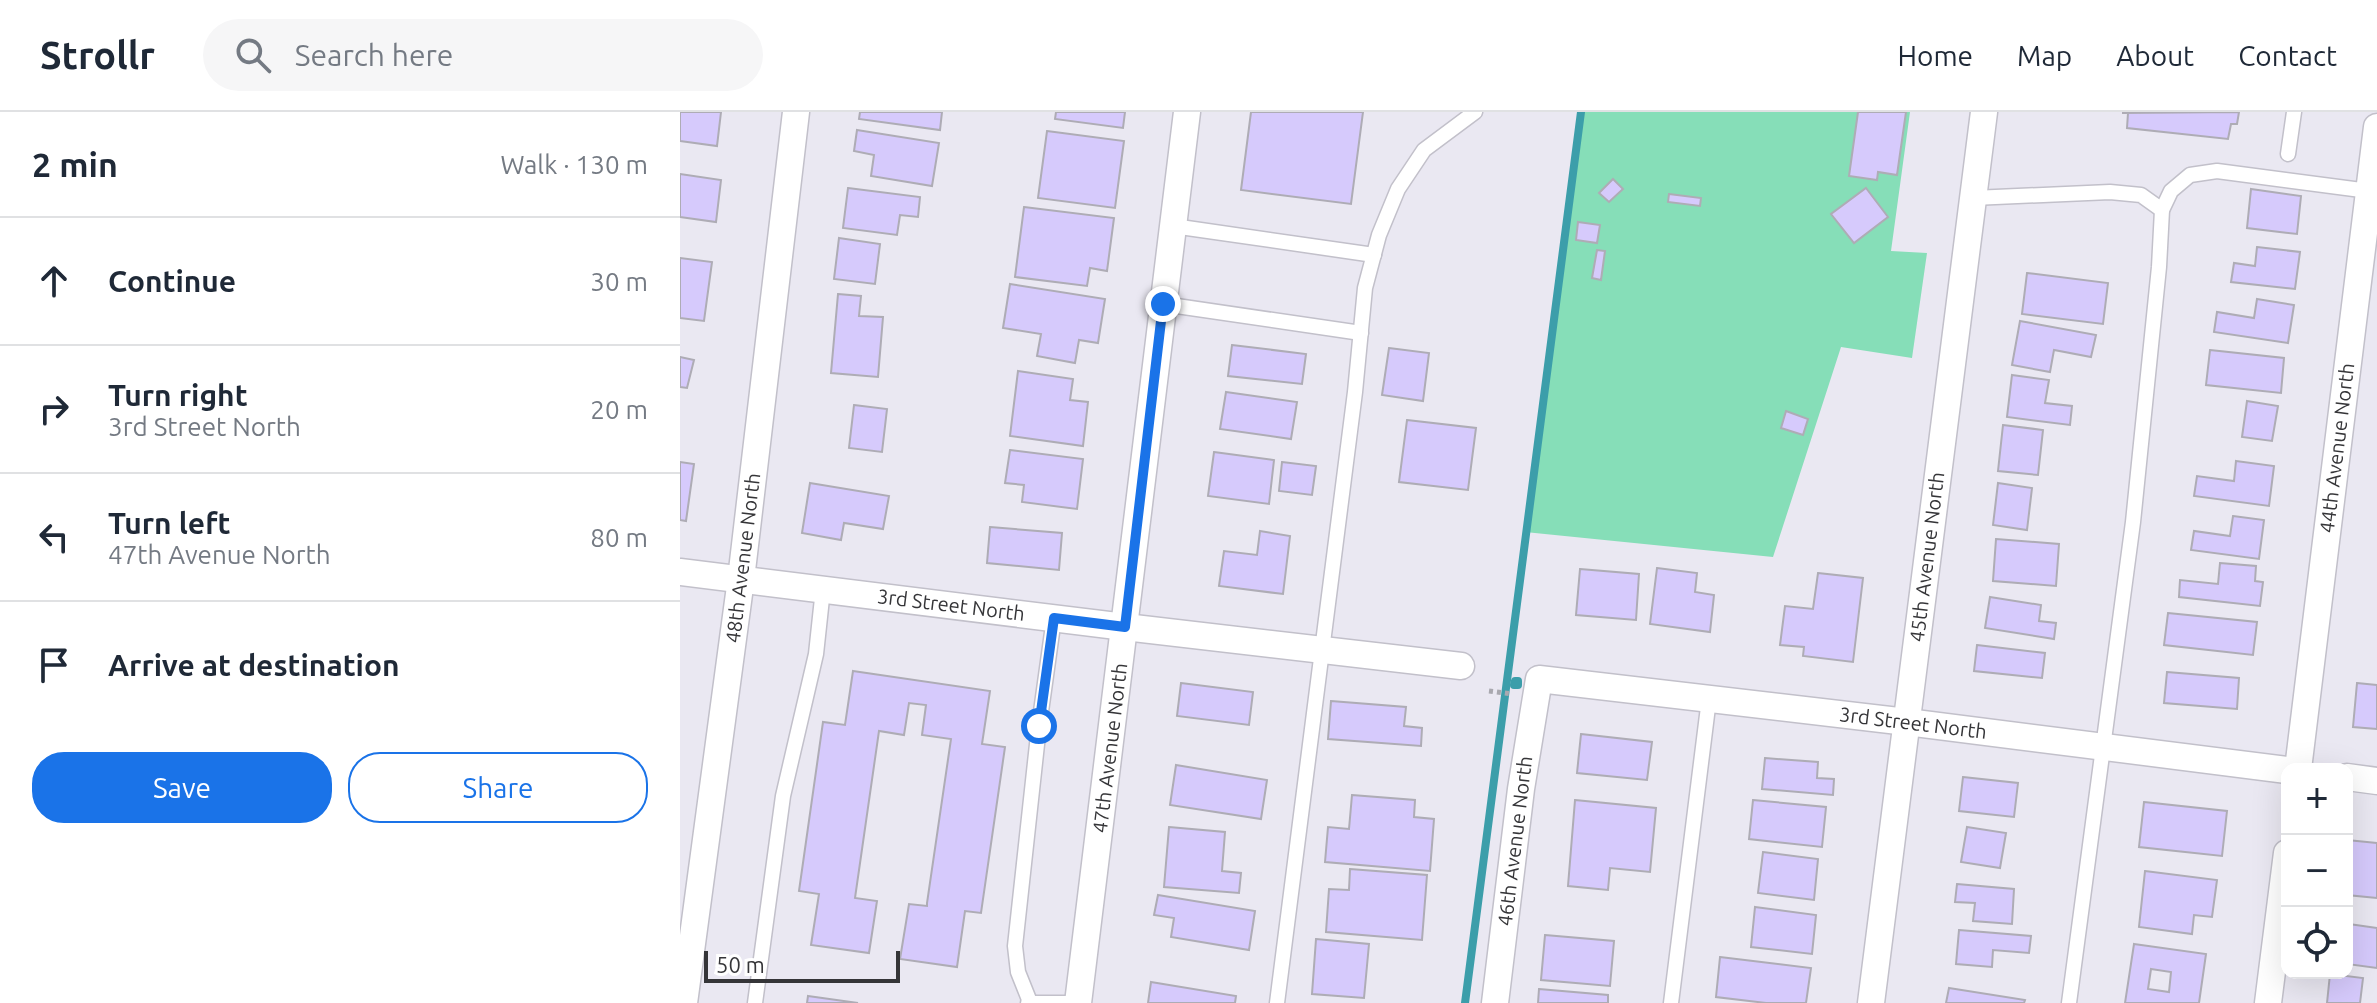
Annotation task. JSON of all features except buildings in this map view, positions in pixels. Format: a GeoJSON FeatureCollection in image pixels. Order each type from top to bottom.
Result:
{"type":"FeatureCollection","features":[{"type":"Feature","properties":{"kind":"street","name":"48th Avenue North"},"geometry":{"type":"LineString","coordinates":[[684,1003],[741,579],[796,112]]}},
{"type":"Feature","properties":{"kind":"street","name":"47th Avenue North"},"geometry":{"type":"LineString","coordinates":[[1078,1003],[1187,112]]}},
{"type":"Feature","properties":{"kind":"street","name":"45th Avenue North"},"geometry":{"type":"LineString","coordinates":[[1871,1003],[1984,112]]}},
{"type":"Feature","properties":{"kind":"street","name":"44th Avenue North"},"geometry":{"type":"LineString","coordinates":[[2299,763],[2377,127]]}},
{"type":"Feature","properties":{"kind":"street","name":"3rd Street North"},"geometry":{"type":"LineString","coordinates":[[680,572],[1461,666]]}},
{"type":"Feature","properties":{"kind":"street","name":"3rd Street North"},"geometry":{"type":"LineString","coordinates":[[1539,679],[2281,769]]}},
{"type":"Feature","properties":{"kind":"street","name":"46th Avenue North"},"geometry":{"type":"LineString","coordinates":[[1495,1003],[1521,789],[1539,679]]}},
{"type":"Feature","properties":{"kind":"street"},"geometry":{"type":"LineString","coordinates":[[2353,778],[2377,781]]}},
{"type":"Feature","properties":{"kind":"street"},"geometry":{"type":"LineString","coordinates":[[2268,1003],[2281,900]]}},
{"type":"Feature","properties":{"kind":"lane"},"geometry":{"type":"LineString","coordinates":[[1277,1003],[1365,288],[1379,235],[1398,189],[1424,150],[1475,112]]}},
{"type":"Feature","properties":{"kind":"lane"},"geometry":{"type":"LineString","coordinates":[[2288,154],[2294,112]]}},
{"type":"Feature","properties":{"kind":"lane"},"geometry":{"type":"LineString","coordinates":[[2069,1003],[2133,522],[2162,210],[2171,191],[2190,175],[2217,171],[2369,191]]}},
{"type":"Feature","properties":{"kind":"lane"},"geometry":{"type":"LineString","coordinates":[[1973,198],[2110,192],[2141,195],[2162,210]]}},
{"type":"Feature","properties":{"kind":"lane"},"geometry":{"type":"LineString","coordinates":[[1173,226],[1374,255]]}},
{"type":"Feature","properties":{"kind":"lane"},"geometry":{"type":"LineString","coordinates":[[1163,304],[1361,333]]}},
{"type":"Feature","properties":{"kind":"lane"},"geometry":{"type":"LineString","coordinates":[[755,1003],[783,796],[816,654],[823,589]]}},
{"type":"Feature","properties":{"kind":"lane"},"geometry":{"type":"LineString","coordinates":[[1054,618],[1015,946],[1018,972],[1029,1002],[1071,1003]]}},
{"type":"Feature","properties":{"kind":"lane"},"geometry":{"type":"LineString","coordinates":[[1671,1003],[1709,699]]}},
{"type":"Feature","properties":{"kind":"path"},"geometry":{"type":"LineString","coordinates":[[1489,691],[1515,694]]}},
{"type":"Feature","properties":{"kind":"green space"},"geometry":{"type":"Polygon","coordinates":[[[1581,112],[1910,112],[1891,251],[1927,253],[1912,358],[1841,347],[1773,557],[1525,532],[1581,112]]]}},
{"type":"Feature","properties":{"kind":"waterway"},"geometry":{"type":"LineString","coordinates":[[1465,1003],[1581,112]]}},
{"type":"Feature","properties":{"kind":"waterway"},"geometry":{"type":"LineString","coordinates":[[1515,681],[1518,681],[1518,685],[1514,685],[1515,681]]}},
{"type":"Feature","properties":{"kind":"route"},"geometry":{"type":"LineString","coordinates":[[1039,726],[1054,618],[1125,627],[1163,304]]}}]}
